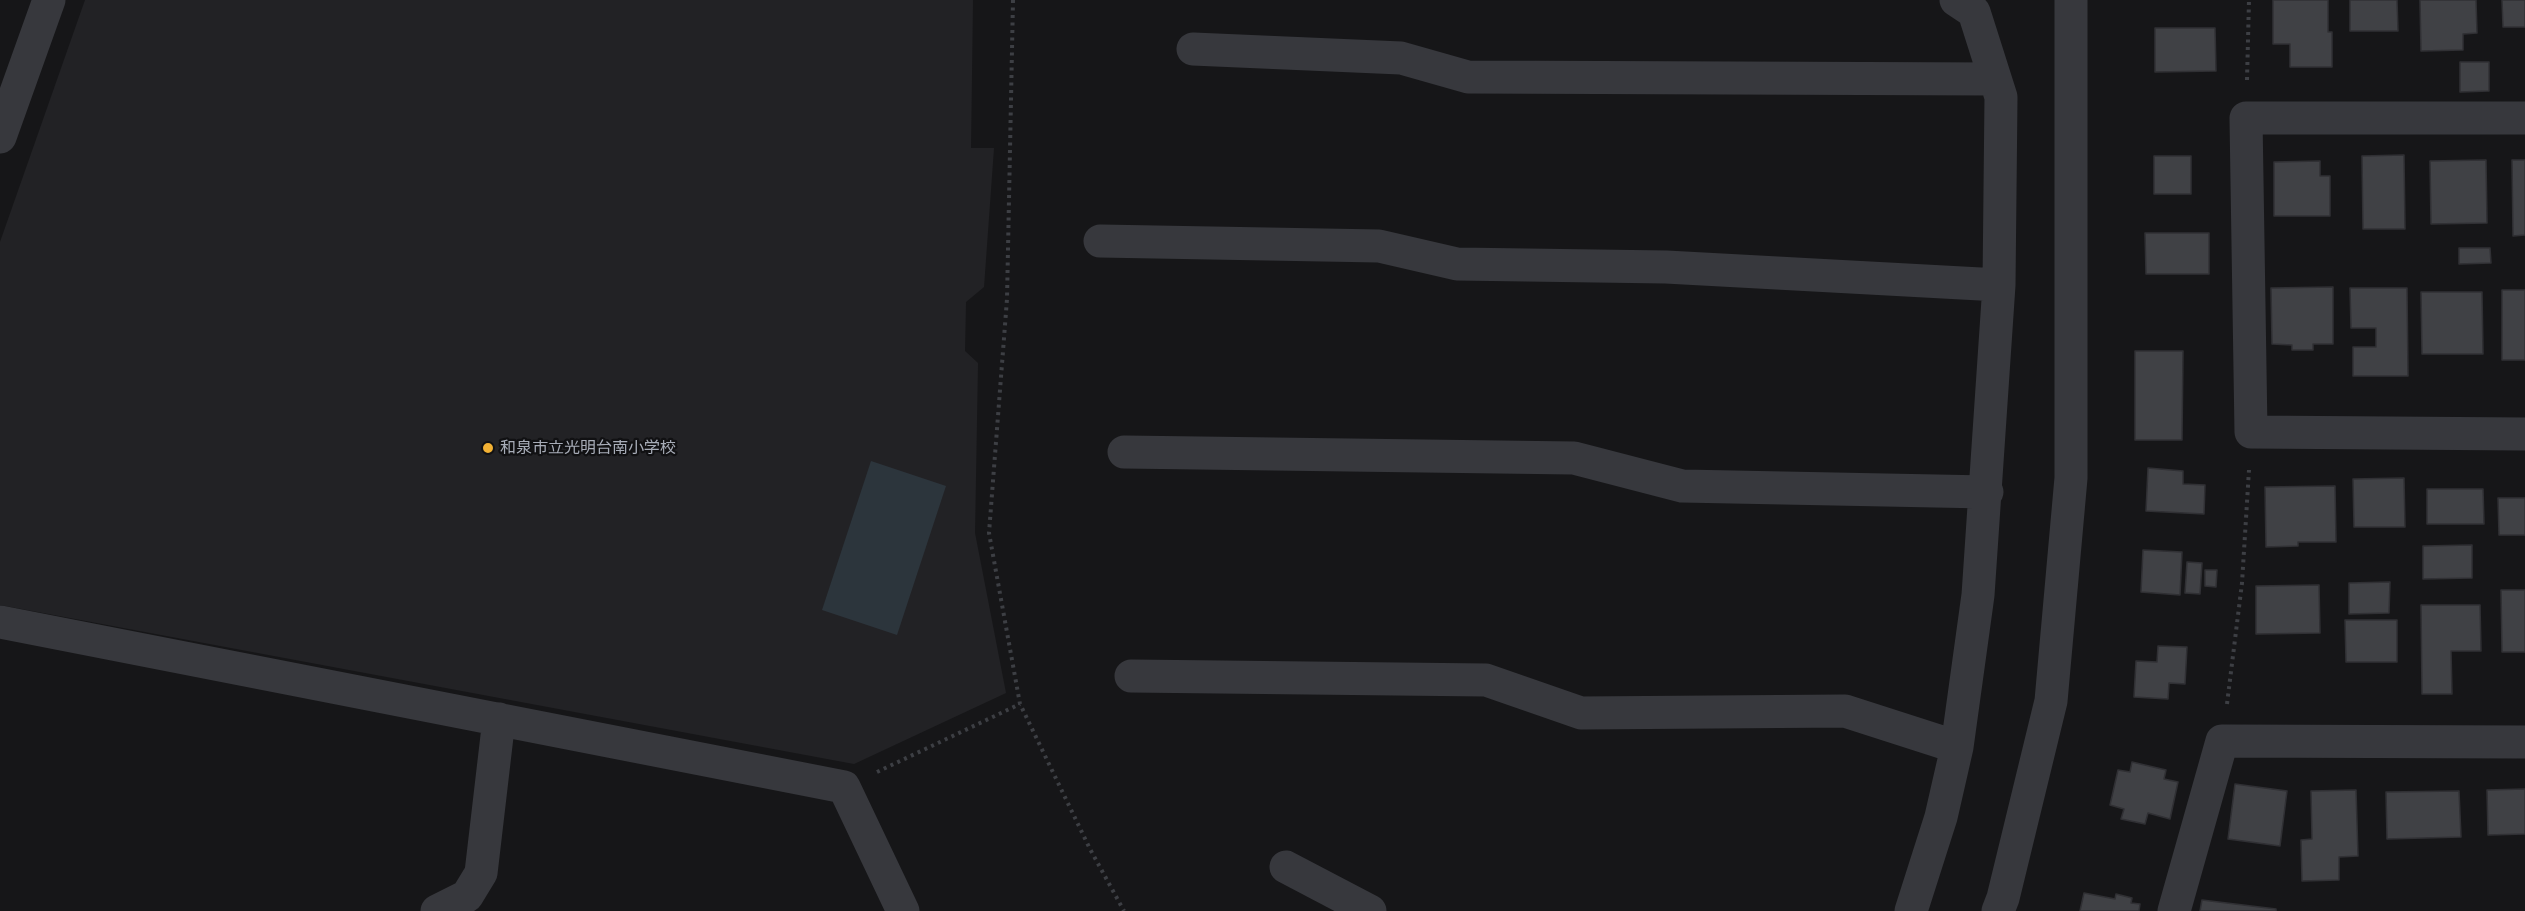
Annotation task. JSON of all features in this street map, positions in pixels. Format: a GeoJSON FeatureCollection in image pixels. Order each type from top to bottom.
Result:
{"type":"FeatureCollection","features":[{"type":"Feature","properties":{"kind":"street"},"geometry":{"type":"LineString","coordinates":[[0,137],[49,0]]}},
{"type":"Feature","properties":{"kind":"street"},"geometry":{"type":"LineString","coordinates":[[1911,911],[1941,817],[1957,747],[1978,596],[1987,492],[1999,285],[2001,97],[1974,12],[1956,0]]}},
{"type":"Feature","properties":{"kind":"street"},"geometry":{"type":"LineString","coordinates":[[1998,911],[2051,702],[2071,477],[2072,0]]}},
{"type":"Feature","properties":{"kind":"street"},"geometry":{"type":"LineString","coordinates":[[1193,49],[1401,58],[1468,77],[1995,79]]}},
{"type":"Feature","properties":{"kind":"street"},"geometry":{"type":"LineString","coordinates":[[2525,118],[2246,118],[2251,432],[2525,434]]}},
{"type":"Feature","properties":{"kind":"street"},"geometry":{"type":"LineString","coordinates":[[1100,241],[1379,246],[1457,264],[1666,267],[1999,285]]}},
{"type":"Feature","properties":{"kind":"street"},"geometry":{"type":"LineString","coordinates":[[1124,452],[1574,458],[1682,486],[1987,492]]}},
{"type":"Feature","properties":{"kind":"street"},"geometry":{"type":"LineString","coordinates":[[0,622],[844,788],[903,911]]}},
{"type":"Feature","properties":{"kind":"street"},"geometry":{"type":"LineString","coordinates":[[1131,676],[1486,680],[1581,713],[1845,711],[1957,747]]}},
{"type":"Feature","properties":{"kind":"street"},"geometry":{"type":"LineString","coordinates":[[437,911],[467,896],[482,873],[499,719]]}},
{"type":"Feature","properties":{"kind":"street"},"geometry":{"type":"LineString","coordinates":[[2174,911],[2222,741],[2525,742]]}},
{"type":"Feature","properties":{"kind":"street"},"geometry":{"type":"LineString","coordinates":[[1286,867],[1370,911]]}},
{"type":"Feature","properties":{"kind":"path"},"geometry":{"type":"LineString","coordinates":[[1013,0],[1007,299],[989,533],[1020,704],[1090,849],[1124,911]]}},
{"type":"Feature","properties":{"kind":"path"},"geometry":{"type":"LineString","coordinates":[[2246,118],[2248,0]]}},
{"type":"Feature","properties":{"kind":"path"},"geometry":{"type":"LineString","coordinates":[[2222,741],[2242,583],[2251,432]]}},
{"type":"Feature","properties":{"kind":"path"},"geometry":{"type":"LineString","coordinates":[[844,788],[1020,704]]}},
{"type":"Feature","properties":{"kind":"shaded area","name":"和泉市立光明台南小学校"},"geometry":{"type":"Polygon","coordinates":[[[85,0],[973,0],[971,148],[994,148],[984,287],[966,302],[965,351],[978,363],[975,533],[1006,693],[854,764],[0,605],[0,242],[85,0]]]}},
{"type":"Feature","properties":{"kind":"shaded area"},"geometry":{"type":"Polygon","coordinates":[[[871,461],[946,486],[897,635],[822,610],[871,461]]]}},
{"type":"Feature","properties":{"kind":"building"},"geometry":{"type":"Polygon","coordinates":[[[2273,0],[2328,0],[2328,32],[2332,32],[2332,67],[2290,67],[2290,44],[2273,44],[2273,0]]]}},
{"type":"Feature","properties":{"kind":"building"},"geometry":{"type":"Polygon","coordinates":[[[2350,0],[2397,0],[2398,31],[2350,31],[2350,0]]]}},
{"type":"Feature","properties":{"kind":"building"},"geometry":{"type":"Polygon","coordinates":[[[2420,0],[2476,0],[2477,33],[2463,34],[2463,50],[2421,51],[2420,0]]]}},
{"type":"Feature","properties":{"kind":"building"},"geometry":{"type":"Polygon","coordinates":[[[2502,0],[2525,0],[2525,27],[2503,27],[2502,0]]]}},
{"type":"Feature","properties":{"kind":"building"},"geometry":{"type":"Polygon","coordinates":[[[2155,28],[2215,28],[2216,71],[2155,72],[2155,28]]]}},
{"type":"Feature","properties":{"kind":"building"},"geometry":{"type":"Polygon","coordinates":[[[2460,62],[2489,62],[2489,91],[2460,92],[2460,62]]]}},
{"type":"Feature","properties":{"kind":"building"},"geometry":{"type":"Polygon","coordinates":[[[2404,155],[2405,229],[2363,229],[2362,156],[2404,155]]]}},
{"type":"Feature","properties":{"kind":"building"},"geometry":{"type":"Polygon","coordinates":[[[2154,156],[2191,156],[2191,194],[2154,194],[2154,156]]]}},
{"type":"Feature","properties":{"kind":"building"},"geometry":{"type":"Polygon","coordinates":[[[2486,160],[2487,223],[2431,224],[2430,161],[2486,160]]]}},
{"type":"Feature","properties":{"kind":"building"},"geometry":{"type":"Polygon","coordinates":[[[2512,160],[2525,160],[2525,235],[2513,236],[2512,160]]]}},
{"type":"Feature","properties":{"kind":"building"},"geometry":{"type":"Polygon","coordinates":[[[2320,161],[2320,176],[2330,176],[2330,216],[2274,216],[2274,162],[2320,161]]]}},
{"type":"Feature","properties":{"kind":"building"},"geometry":{"type":"Polygon","coordinates":[[[2145,233],[2209,233],[2209,274],[2146,274],[2145,233]]]}},
{"type":"Feature","properties":{"kind":"building"},"geometry":{"type":"Polygon","coordinates":[[[2459,248],[2490,248],[2491,263],[2459,264],[2459,248]]]}},
{"type":"Feature","properties":{"kind":"building"},"geometry":{"type":"Polygon","coordinates":[[[2333,287],[2333,344],[2313,344],[2313,350],[2292,350],[2292,345],[2272,344],[2271,288],[2333,287]]]}},
{"type":"Feature","properties":{"kind":"building"},"geometry":{"type":"Polygon","coordinates":[[[2350,288],[2407,288],[2408,376],[2353,376],[2353,347],[2376,347],[2376,328],[2351,328],[2350,288]]]}},
{"type":"Feature","properties":{"kind":"building"},"geometry":{"type":"Polygon","coordinates":[[[2502,290],[2525,290],[2525,360],[2502,360],[2502,290]]]}},
{"type":"Feature","properties":{"kind":"building"},"geometry":{"type":"Polygon","coordinates":[[[2421,292],[2482,292],[2483,354],[2422,354],[2421,292]]]}},
{"type":"Feature","properties":{"kind":"building"},"geometry":{"type":"Polygon","coordinates":[[[2135,351],[2183,351],[2182,440],[2135,440],[2135,351]]]}},
{"type":"Feature","properties":{"kind":"building"},"geometry":{"type":"Polygon","coordinates":[[[2148,468],[2183,471],[2183,484],[2205,485],[2204,514],[2146,511],[2148,468]]]}},
{"type":"Feature","properties":{"kind":"building"},"geometry":{"type":"Polygon","coordinates":[[[2404,478],[2405,527],[2354,527],[2353,479],[2404,478]]]}},
{"type":"Feature","properties":{"kind":"building"},"geometry":{"type":"Polygon","coordinates":[[[2335,486],[2336,542],[2298,542],[2298,546],[2266,547],[2265,487],[2335,486]]]}},
{"type":"Feature","properties":{"kind":"building"},"geometry":{"type":"Polygon","coordinates":[[[2427,489],[2483,489],[2484,524],[2427,524],[2427,489]]]}},
{"type":"Feature","properties":{"kind":"building"},"geometry":{"type":"Polygon","coordinates":[[[2498,498],[2525,498],[2525,535],[2499,535],[2498,498]]]}},
{"type":"Feature","properties":{"kind":"building"},"geometry":{"type":"Polygon","coordinates":[[[2472,545],[2472,578],[2423,579],[2423,546],[2472,545]]]}},
{"type":"Feature","properties":{"kind":"building"},"geometry":{"type":"Polygon","coordinates":[[[2143,550],[2182,552],[2180,595],[2141,592],[2143,550]]]}},
{"type":"Feature","properties":{"kind":"building"},"geometry":{"type":"Polygon","coordinates":[[[2187,562],[2202,563],[2200,594],[2185,593],[2187,562]]]}},
{"type":"Feature","properties":{"kind":"building"},"geometry":{"type":"Polygon","coordinates":[[[2205,570],[2217,570],[2216,587],[2205,586],[2205,570]]]}},
{"type":"Feature","properties":{"kind":"building"},"geometry":{"type":"Polygon","coordinates":[[[2390,582],[2389,613],[2349,614],[2349,583],[2390,582]]]}},
{"type":"Feature","properties":{"kind":"building"},"geometry":{"type":"Polygon","coordinates":[[[2319,585],[2320,633],[2256,634],[2256,586],[2319,585]]]}},
{"type":"Feature","properties":{"kind":"building"},"geometry":{"type":"Polygon","coordinates":[[[2501,590],[2525,590],[2525,652],[2502,652],[2501,590]]]}},
{"type":"Feature","properties":{"kind":"building"},"geometry":{"type":"Polygon","coordinates":[[[2421,605],[2480,605],[2481,651],[2451,651],[2452,694],[2422,694],[2421,605]]]}},
{"type":"Feature","properties":{"kind":"building"},"geometry":{"type":"Polygon","coordinates":[[[2345,620],[2397,620],[2397,662],[2346,662],[2345,620]]]}},
{"type":"Feature","properties":{"kind":"building"},"geometry":{"type":"Polygon","coordinates":[[[2158,646],[2187,647],[2185,684],[2169,683],[2168,699],[2134,697],[2136,661],[2157,662],[2158,646]]]}},
{"type":"Feature","properties":{"kind":"building"},"geometry":{"type":"Polygon","coordinates":[[[2132,762],[2166,770],[2164,779],[2178,782],[2170,819],[2148,813],[2145,824],[2121,819],[2124,809],[2110,805],[2118,770],[2130,772],[2132,762]]]}},
{"type":"Feature","properties":{"kind":"building"},"geometry":{"type":"Polygon","coordinates":[[[2235,784],[2287,791],[2280,846],[2228,839],[2235,784]]]}},
{"type":"Feature","properties":{"kind":"building"},"geometry":{"type":"Polygon","coordinates":[[[2525,789],[2525,834],[2488,835],[2487,790],[2525,789]]]}},
{"type":"Feature","properties":{"kind":"building"},"geometry":{"type":"Polygon","coordinates":[[[2356,790],[2358,856],[2339,857],[2339,880],[2302,881],[2301,840],[2312,839],[2311,791],[2356,790]]]}},
{"type":"Feature","properties":{"kind":"building"},"geometry":{"type":"Polygon","coordinates":[[[2459,791],[2461,837],[2387,839],[2386,792],[2459,791]]]}},
{"type":"Feature","properties":{"kind":"building"},"geometry":{"type":"Polygon","coordinates":[[[2084,893],[2115,899],[2116,894],[2132,898],[2131,903],[2140,904],[2139,911],[2080,911],[2084,893]]]}},
{"type":"Feature","properties":{"kind":"building"},"geometry":{"type":"Polygon","coordinates":[[[2202,900],[2276,909],[2276,911],[2200,911],[2202,900]]]}},
{"type":"Feature","properties":{"kind":"place","name":"和泉市立光明台南小学校"},"geometry":{"type":"Point","coordinates":[488,448]}}]}
